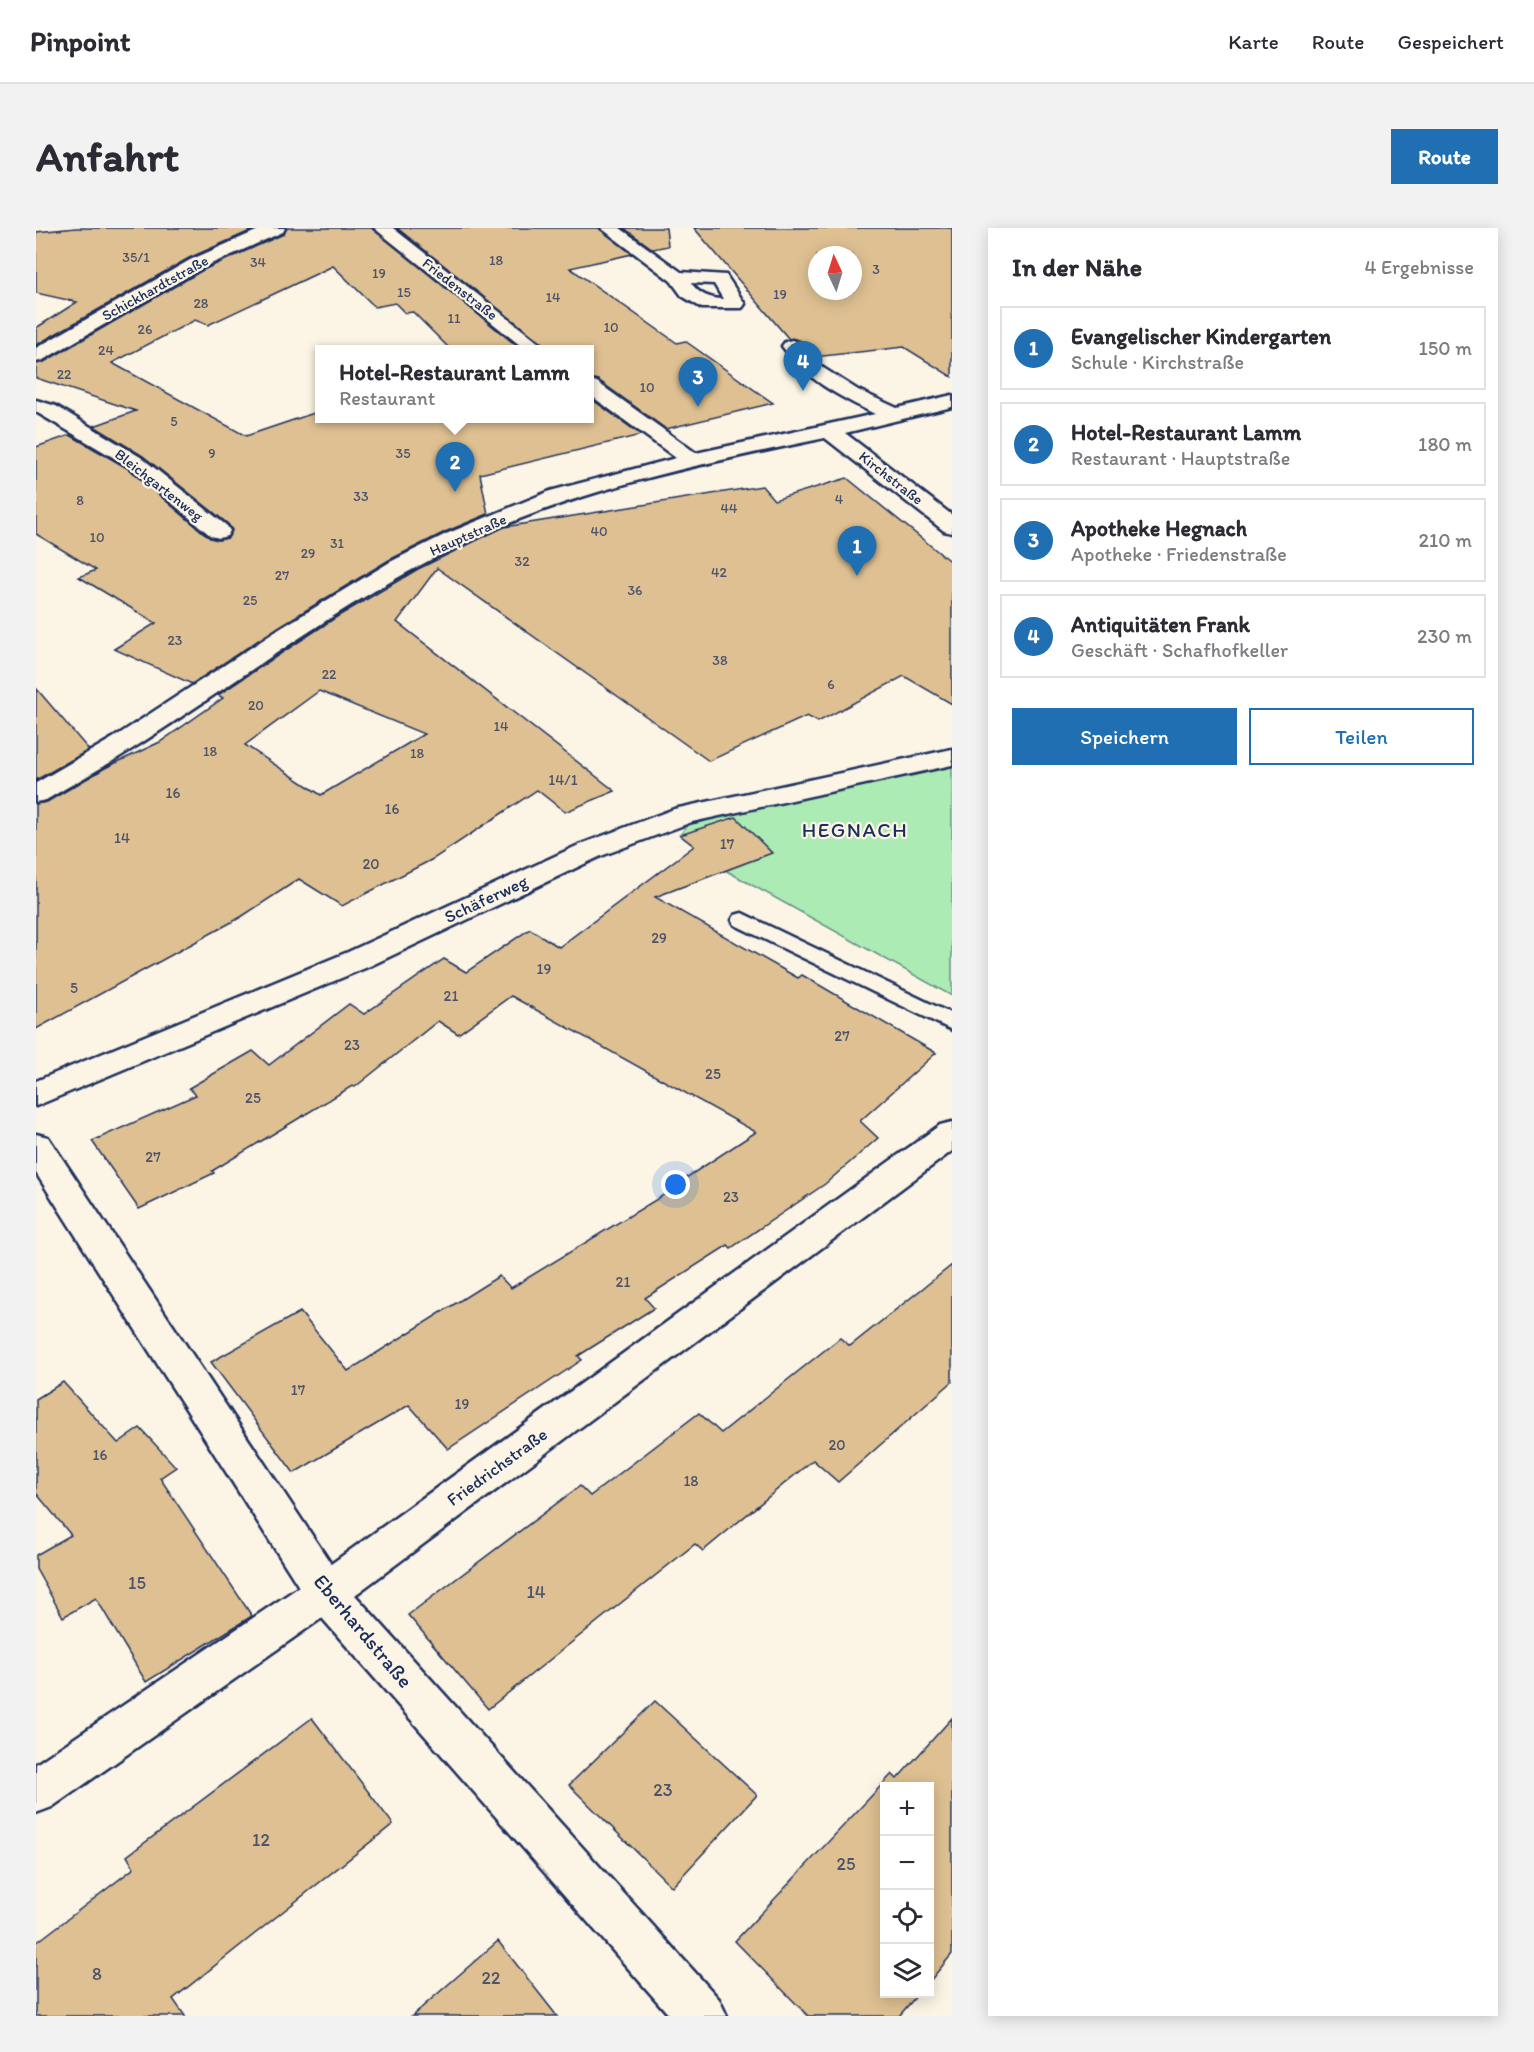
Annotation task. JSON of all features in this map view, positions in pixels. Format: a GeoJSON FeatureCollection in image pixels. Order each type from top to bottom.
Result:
{"type":"FeatureCollection","features":[{"type":"Feature","properties":{"kind":"street","name":"Schickhardtstraße"},"geometry":{"type":"LineString","coordinates":[[36,356],[196,264],[277,228]]}},
{"type":"Feature","properties":{"kind":"street","name":"Friedenstraße"},"geometry":{"type":"LineString","coordinates":[[382,228],[533,345]]}},
{"type":"Feature","properties":{"kind":"street"},"geometry":{"type":"LineString","coordinates":[[609,228],[677,277]]}},
{"type":"Feature","properties":{"kind":"street"},"geometry":{"type":"LineString","coordinates":[[792,346],[810,368],[851,394],[894,415]]}},
{"type":"Feature","properties":{"kind":"street"},"geometry":{"type":"LineString","coordinates":[[594,389],[692,459]]}},
{"type":"Feature","properties":{"kind":"street","name":"Hauptstraße"},"geometry":{"type":"LineString","coordinates":[[36,794],[122,744],[290,633],[398,567],[454,539],[558,496],[692,459],[829,431],[952,401]]}},
{"type":"Feature","properties":{"kind":"street","name":"Bleichgartenweg"},"geometry":{"type":"LineString","coordinates":[[36,406],[49,410],[135,462],[219,531]]}},
{"type":"Feature","properties":{"kind":"street","name":"Kirchstraße"},"geometry":{"type":"LineString","coordinates":[[829,431],[952,526]]}},
{"type":"Feature","properties":{"kind":"street","name":"Schäferweg"},"geometry":{"type":"LineString","coordinates":[[36,1094],[359,959],[591,850],[684,815],[952,757]]}},
{"type":"Feature","properties":{"kind":"street","name":"Friedrichstraße"},"geometry":{"type":"LineString","coordinates":[[36,1791],[326,1592],[952,1134]]}},
{"type":"Feature","properties":{"kind":"street","name":"Eberhardstraße"},"geometry":{"type":"LineString","coordinates":[[36,1146],[326,1592],[702,2016]]}},
{"type":"Feature","properties":{"kind":"lane"},"geometry":{"type":"LineString","coordinates":[[742,920],[952,1023]]}},
{"type":"Feature","properties":{"kind":"green space"},"geometry":{"type":"Polygon","coordinates":[[[952,764],[952,996],[725,870],[680,835],[694,816],[952,764]]]}},
{"type":"Feature","properties":{"kind":"building"},"geometry":{"type":"Polygon","coordinates":[[[76,228],[257,228],[189,258],[36,345],[36,328],[77,302],[36,293],[36,232],[76,228]]]}},
{"type":"Feature","properties":{"kind":"building"},"geometry":{"type":"Polygon","coordinates":[[[287,228],[372,228],[516,345],[446,345],[413,312],[405,313],[395,303],[375,307],[333,266],[208,325],[195,320],[112,363],[246,436],[315,413],[315,423],[594,423],[594,401],[641,435],[480,474],[488,514],[389,560],[280,626],[192,684],[114,649],[156,623],[79,577],[96,570],[36,534],[36,447],[70,435],[127,468],[210,538],[218,540],[228,538],[232,530],[228,524],[143,456],[94,426],[136,411],[36,378],[36,364],[44,362],[203,270],[284,234],[287,228]]]}},
{"type":"Feature","properties":{"kind":"building"},"geometry":{"type":"Polygon","coordinates":[[[397,228],[599,228],[632,254],[570,268],[677,343],[685,341],[773,403],[666,429],[594,379],[594,345],[544,345],[397,228]]]}},
{"type":"Feature","properties":{"kind":"building"},"geometry":{"type":"Polygon","coordinates":[[[624,228],[666,228],[668,246],[653,249],[624,228]]]}},
{"type":"Feature","properties":{"kind":"building"},"geometry":{"type":"Polygon","coordinates":[[[694,228],[952,228],[952,377],[904,347],[814,357],[801,341],[789,339],[694,228]]]}},
{"type":"Feature","properties":{"kind":"building"},"geometry":{"type":"Polygon","coordinates":[[[847,478],[952,563],[952,704],[904,676],[818,722],[807,716],[709,761],[437,568],[397,622],[615,791],[565,812],[537,790],[433,859],[342,906],[299,879],[241,917],[36,1029],[36,804],[47,802],[105,768],[160,742],[223,698],[218,695],[335,618],[418,569],[504,527],[762,486],[774,500],[847,478]],[[319,691],[245,745],[321,795],[424,734],[319,691]]]}},
{"type":"Feature","properties":{"kind":"building"},"geometry":{"type":"Polygon","coordinates":[[[36,688],[89,750],[36,780],[36,688]]]}},
{"type":"Feature","properties":{"kind":"building"},"geometry":{"type":"Polygon","coordinates":[[[736,817],[772,853],[655,897],[798,978],[802,975],[936,1053],[860,1121],[878,1138],[825,1184],[731,1248],[728,1245],[645,1298],[654,1308],[578,1356],[582,1360],[448,1449],[409,1405],[294,1473],[211,1362],[300,1312],[348,1371],[499,1276],[511,1288],[667,1193],[666,1191],[756,1132],[511,996],[458,1034],[438,1021],[355,1087],[352,1086],[212,1171],[214,1173],[139,1209],[92,1141],[196,1095],[189,1088],[253,1051],[269,1065],[349,1004],[364,1014],[444,959],[466,972],[530,929],[559,947],[694,846],[680,835],[736,817]]]}},
{"type":"Feature","properties":{"kind":"building"},"geometry":{"type":"Polygon","coordinates":[[[952,1265],[952,1382],[838,1482],[813,1460],[703,1551],[695,1544],[488,1709],[408,1615],[580,1486],[590,1496],[699,1413],[721,1433],[840,1338],[850,1346],[952,1265]]]}},
{"type":"Feature","properties":{"kind":"building"},"geometry":{"type":"Polygon","coordinates":[[[63,1382],[118,1443],[140,1428],[176,1467],[160,1478],[252,1616],[146,1682],[96,1598],[63,1617],[36,1569],[36,1555],[71,1535],[36,1493],[36,1399],[63,1382]]]}},
{"type":"Feature","properties":{"kind":"building"},"geometry":{"type":"Polygon","coordinates":[[[655,1701],[757,1795],[672,1887],[569,1785],[655,1701]]]}},
{"type":"Feature","properties":{"kind":"building"},"geometry":{"type":"Polygon","coordinates":[[[312,1718],[393,1824],[173,1999],[185,2016],[36,2016],[36,1943],[134,1868],[127,1856],[312,1718]]]}},
{"type":"Feature","properties":{"kind":"building"},"geometry":{"type":"Polygon","coordinates":[[[952,1718],[952,1954],[934,1976],[934,1782],[884,1782],[892,1774],[897,1779],[952,1718]]]}},
{"type":"Feature","properties":{"kind":"building"},"geometry":{"type":"Polygon","coordinates":[[[880,1787],[880,1998],[915,1998],[899,2016],[808,2016],[735,1941],[880,1787]]]}},
{"type":"Feature","properties":{"kind":"building"},"geometry":{"type":"Polygon","coordinates":[[[498,1941],[557,2016],[412,2016],[498,1941]]]}},
{"type":"Feature","properties":{"kind":"place","name":"Antiquitäten Frank"},"geometry":{"type":"Point","coordinates":[803,391]}},
{"type":"Feature","properties":{"kind":"place","name":"Apotheke Hegnach"},"geometry":{"type":"Point","coordinates":[698,407]}},
{"type":"Feature","properties":{"kind":"place","name":"Hotel-Restaurant Lamm"},"geometry":{"type":"Point","coordinates":[455,492]}},
{"type":"Feature","properties":{"kind":"place","name":"Evangelischer Kindergarten"},"geometry":{"type":"Point","coordinates":[857,576]}},
{"type":"Feature","properties":{"kind":"district","name":"HEGNACH"},"geometry":{"type":"Point","coordinates":[855,830]}}]}
